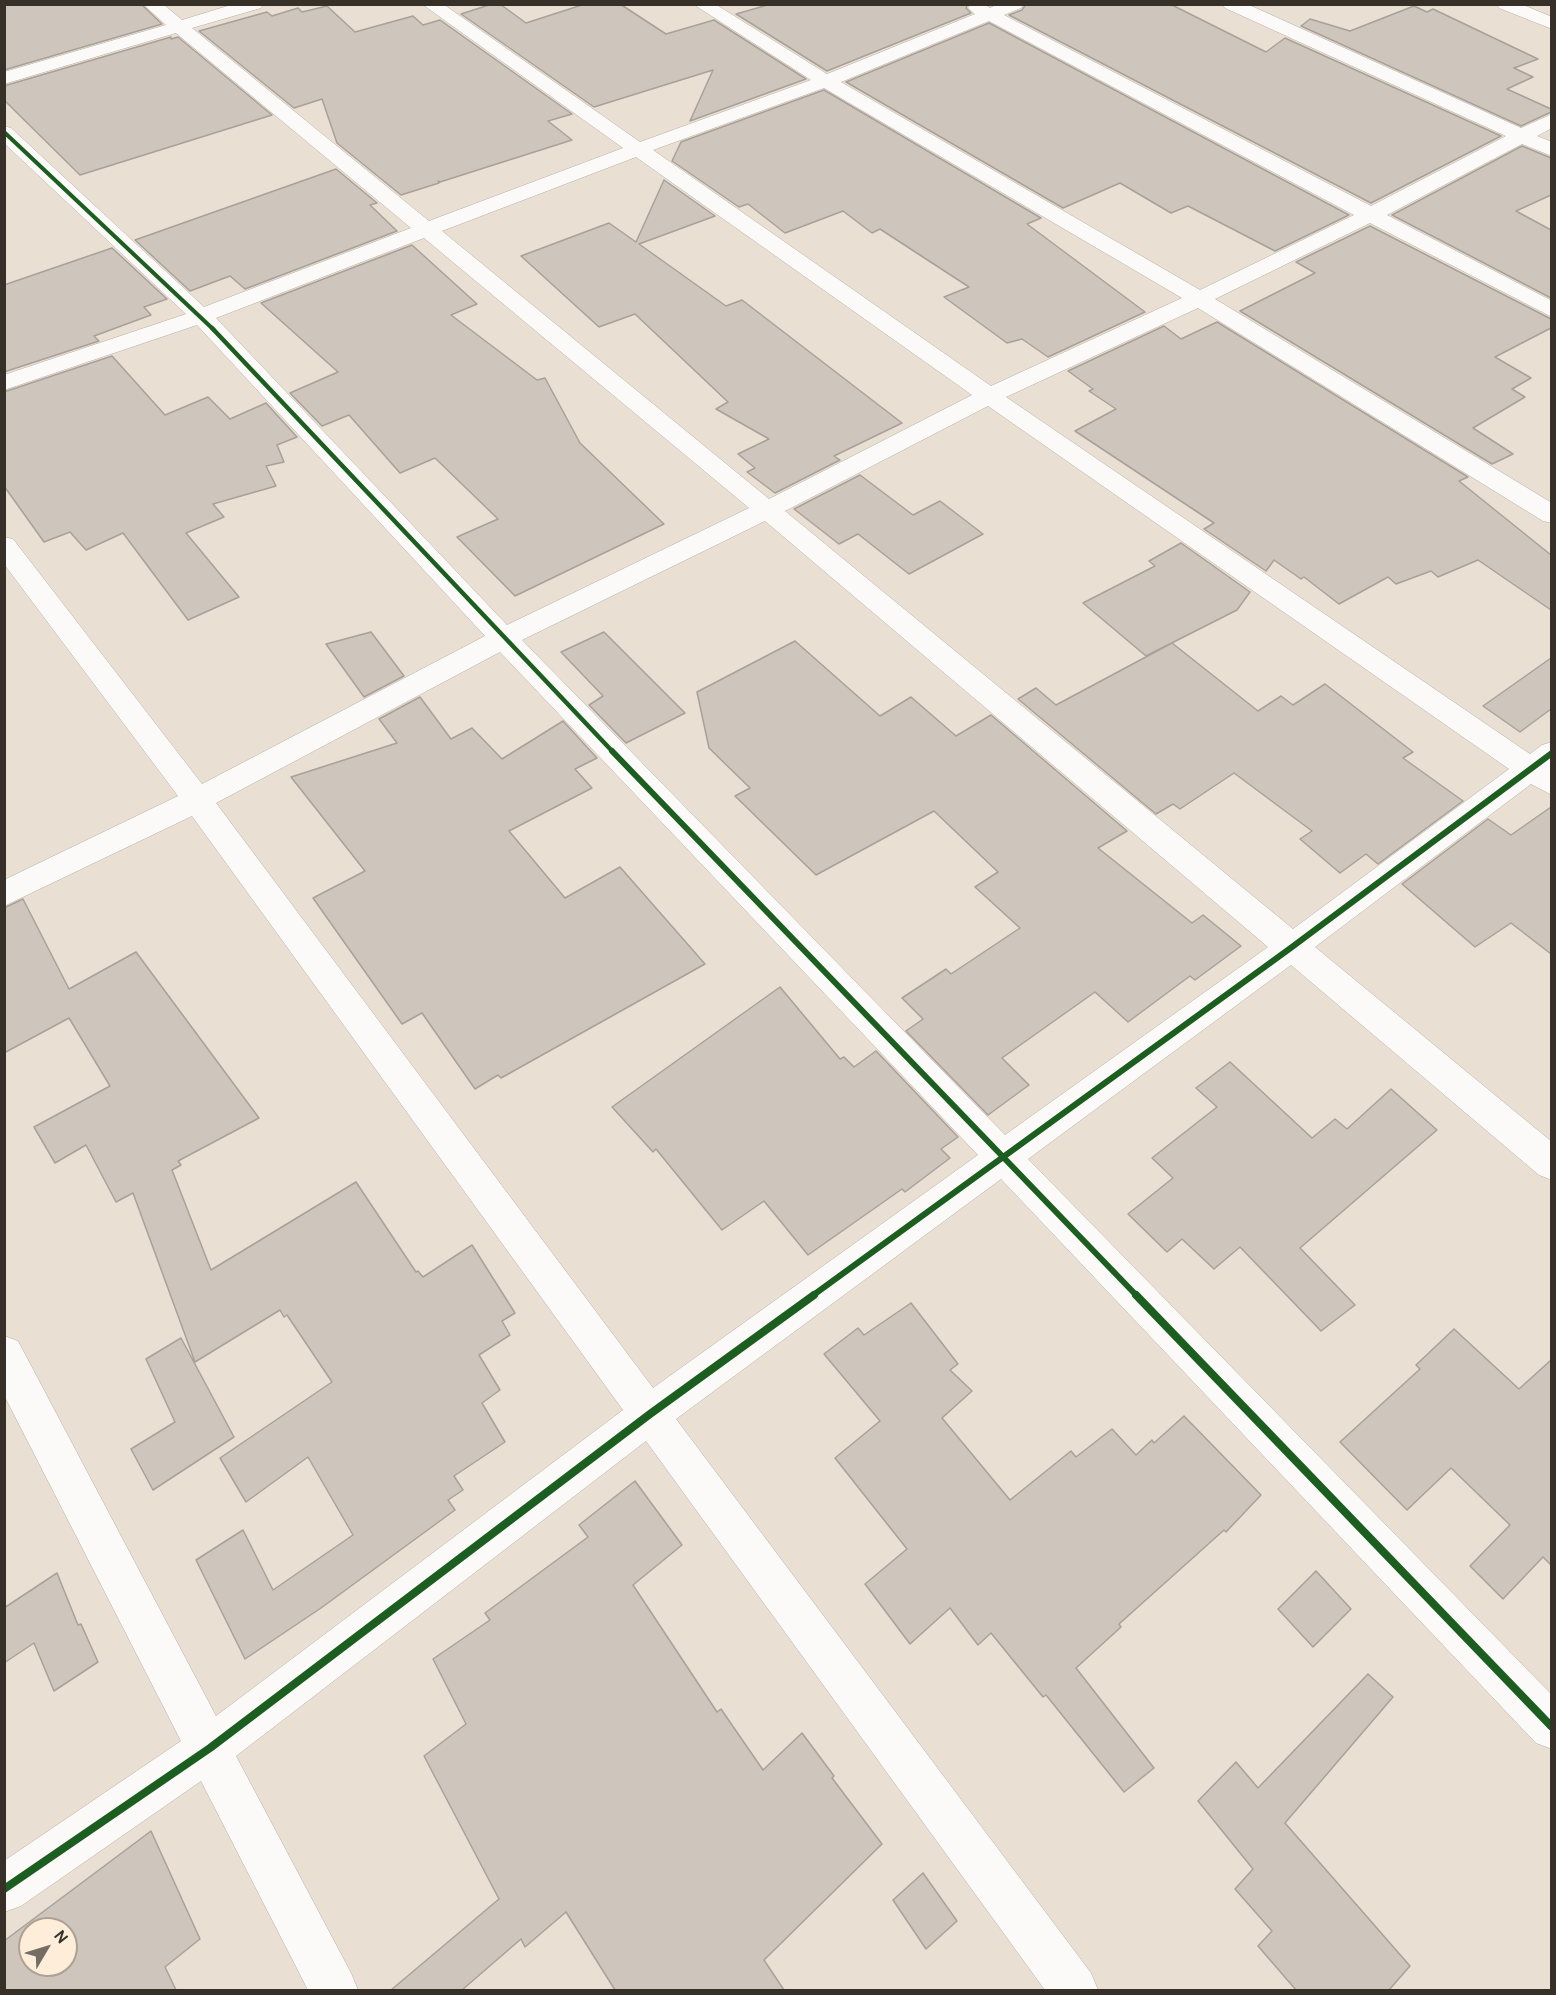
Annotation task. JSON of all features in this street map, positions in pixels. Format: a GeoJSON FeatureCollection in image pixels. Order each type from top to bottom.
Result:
{"type":"FeatureCollection","features":[{"type":"Feature","properties":{"kind":"street"},"geometry":{"type":"LineString","coordinates":[[152,4],[767,510],[1551,1164]]}},
{"type":"Feature","properties":{"kind":"street"},"geometry":{"type":"LineString","coordinates":[[4,78],[255,4]]}},
{"type":"Feature","properties":{"kind":"street"},"geometry":{"type":"LineString","coordinates":[[4,1889],[210,1748],[650,1414],[1292,947],[1544,769],[989,396],[431,4]]}},
{"type":"Feature","properties":{"kind":"street"},"geometry":{"type":"LineString","coordinates":[[702,4],[826,81],[1199,299],[1551,514]]}},
{"type":"Feature","properties":{"kind":"street"},"geometry":{"type":"LineString","coordinates":[[970,4],[1551,310]]}},
{"type":"Feature","properties":{"kind":"street"},"geometry":{"type":"LineString","coordinates":[[4,383],[201,316],[638,149],[826,81],[1015,4]]}},
{"type":"Feature","properties":{"kind":"street"},"geometry":{"type":"LineString","coordinates":[[1231,4],[1551,150]]}},
{"type":"Feature","properties":{"kind":"street"},"geometry":{"type":"LineString","coordinates":[[1504,4],[1551,24]]}},
{"type":"Feature","properties":{"kind":"street"},"geometry":{"type":"LineString","coordinates":[[4,894],[197,800],[503,638],[767,510],[989,396],[1199,299],[1372,214],[1551,120]]}},
{"type":"Feature","properties":{"kind":"street"},"geometry":{"type":"LineString","coordinates":[[4,132],[201,316],[503,638],[1551,1726]]}},
{"type":"Feature","properties":{"kind":"street"},"geometry":{"type":"LineString","coordinates":[[4,545],[197,800],[1074,1990]]}},
{"type":"Feature","properties":{"kind":"street"},"geometry":{"type":"LineString","coordinates":[[4,1354],[334,1990]]}},
{"type":"Feature","properties":{"kind":"building"},"geometry":{"type":"Polygon","coordinates":[[[4,4],[141,4],[162,24],[4,70],[4,4]]]}},
{"type":"Feature","properties":{"kind":"building"},"geometry":{"type":"Polygon","coordinates":[[[492,4],[500,4],[526,23],[585,4],[620,4],[666,34],[714,20],[806,79],[690,121],[713,70],[594,107],[461,14],[492,4]]]}},
{"type":"Feature","properties":{"kind":"building"},"geometry":{"type":"Polygon","coordinates":[[[771,4],[968,4],[966,8],[971,13],[827,71],[736,14],[771,4]]]}},
{"type":"Feature","properties":{"kind":"building"},"geometry":{"type":"Polygon","coordinates":[[[1026,4],[1170,4],[1266,52],[1285,38],[1501,136],[1371,203],[1009,15],[1022,10],[1026,4]]]}},
{"type":"Feature","properties":{"kind":"building"},"geometry":{"type":"Polygon","coordinates":[[[327,6],[355,32],[413,16],[423,25],[440,20],[572,114],[548,121],[572,140],[438,181],[439,183],[401,195],[337,143],[322,99],[294,108],[199,31],[267,12],[272,16],[298,8],[302,12],[327,6]]]}},
{"type":"Feature","properties":{"kind":"building"},"geometry":{"type":"Polygon","coordinates":[[[1414,6],[1427,12],[1433,9],[1538,59],[1514,68],[1533,77],[1507,89],[1551,109],[1551,112],[1521,126],[1301,26],[1310,19],[1350,31],[1414,6]]]}},
{"type":"Feature","properties":{"kind":"building"},"geometry":{"type":"Polygon","coordinates":[[[989,23],[1349,215],[1275,251],[1188,206],[1171,213],[1120,183],[1063,208],[846,82],[989,23]]]}},
{"type":"Feature","properties":{"kind":"building"},"geometry":{"type":"Polygon","coordinates":[[[171,37],[171,39],[178,37],[272,115],[80,175],[4,100],[4,86],[171,37]]]}},
{"type":"Feature","properties":{"kind":"building"},"geometry":{"type":"Polygon","coordinates":[[[824,90],[1041,218],[1027,224],[1145,312],[1048,357],[1022,339],[1007,343],[944,297],[969,287],[880,229],[872,233],[843,211],[785,233],[748,204],[739,207],[672,161],[681,142],[824,90]]]}},
{"type":"Feature","properties":{"kind":"building"},"geometry":{"type":"Polygon","coordinates":[[[1522,146],[1551,158],[1551,195],[1516,211],[1551,230],[1551,298],[1392,215],[1522,146]]]}},
{"type":"Feature","properties":{"kind":"building"},"geometry":{"type":"Polygon","coordinates":[[[336,169],[377,203],[370,205],[397,231],[245,289],[230,276],[190,291],[135,240],[336,169]]]}},
{"type":"Feature","properties":{"kind":"building"},"geometry":{"type":"Polygon","coordinates":[[[664,180],[715,216],[639,244],[726,306],[742,300],[902,423],[834,456],[840,460],[775,493],[747,472],[755,468],[738,454],[769,439],[716,409],[728,402],[635,314],[599,327],[521,256],[609,223],[636,242],[664,180]]]}},
{"type":"Feature","properties":{"kind":"building"},"geometry":{"type":"Polygon","coordinates":[[[1370,226],[1551,319],[1551,328],[1495,357],[1531,378],[1512,389],[1525,397],[1473,428],[1513,454],[1492,464],[1240,311],[1315,273],[1296,262],[1370,226]]]}},
{"type":"Feature","properties":{"kind":"building"},"geometry":{"type":"Polygon","coordinates":[[[412,245],[477,304],[451,315],[537,380],[545,378],[580,443],[664,524],[515,596],[457,537],[498,519],[435,458],[400,473],[349,415],[322,426],[290,393],[338,372],[261,303],[412,245]]]}},
{"type":"Feature","properties":{"kind":"building"},"geometry":{"type":"Polygon","coordinates":[[[112,248],[167,299],[144,307],[151,315],[94,336],[99,341],[4,372],[4,285],[112,248]]]}},
{"type":"Feature","properties":{"kind":"building"},"geometry":{"type":"Polygon","coordinates":[[[1217,322],[1468,477],[1459,481],[1551,555],[1551,610],[1478,560],[1438,577],[1431,571],[1396,584],[1388,577],[1339,604],[1304,577],[1301,579],[1274,560],[1266,571],[1204,529],[1214,523],[1075,431],[1116,409],[1089,391],[1093,389],[1068,371],[1164,326],[1181,339],[1217,322]]]}},
{"type":"Feature","properties":{"kind":"building"},"geometry":{"type":"Polygon","coordinates":[[[112,356],[165,415],[208,397],[230,419],[266,403],[297,437],[277,445],[284,462],[266,466],[276,486],[213,504],[224,517],[186,533],[239,597],[188,620],[123,533],[86,550],[70,532],[44,542],[4,486],[4,392],[112,356]]]}},
{"type":"Feature","properties":{"kind":"building"},"geometry":{"type":"Polygon","coordinates":[[[860,475],[913,515],[940,501],[983,534],[909,574],[858,534],[839,544],[794,509],[860,475]]]}},
{"type":"Feature","properties":{"kind":"building"},"geometry":{"type":"Polygon","coordinates":[[[1181,543],[1250,592],[1237,610],[1146,656],[1083,603],[1155,566],[1149,561],[1181,543]]]}},
{"type":"Feature","properties":{"kind":"building"},"geometry":{"type":"Polygon","coordinates":[[[371,632],[404,676],[364,697],[326,644],[371,632]]]}},
{"type":"Feature","properties":{"kind":"building"},"geometry":{"type":"Polygon","coordinates":[[[604,632],[685,713],[626,743],[589,705],[603,696],[561,652],[604,632]]]}},
{"type":"Feature","properties":{"kind":"building"},"geometry":{"type":"Polygon","coordinates":[[[795,641],[880,716],[911,697],[956,736],[991,715],[1127,831],[1098,848],[1192,923],[1203,915],[1241,946],[1195,980],[1190,976],[1128,1022],[1095,992],[1002,1058],[1029,1085],[988,1115],[906,1031],[923,1019],[902,998],[946,969],[951,974],[1020,928],[975,887],[998,872],[934,811],[816,875],[735,796],[750,788],[709,748],[697,692],[795,641]]]}},
{"type":"Feature","properties":{"kind":"building"},"geometry":{"type":"Polygon","coordinates":[[[1172,643],[1258,711],[1281,696],[1293,705],[1325,684],[1413,752],[1403,758],[1463,801],[1378,864],[1366,854],[1340,873],[1300,839],[1312,831],[1234,773],[1180,809],[1173,804],[1156,814],[1018,699],[1036,688],[1056,705],[1172,643]]]}},
{"type":"Feature","properties":{"kind":"building"},"geometry":{"type":"Polygon","coordinates":[[[1551,658],[1551,709],[1520,732],[1483,706],[1551,658]]]}},
{"type":"Feature","properties":{"kind":"building"},"geometry":{"type":"Polygon","coordinates":[[[420,697],[451,739],[472,728],[502,759],[563,721],[597,758],[575,769],[592,788],[509,831],[565,898],[620,867],[705,964],[501,1078],[498,1075],[475,1089],[422,1013],[402,1024],[313,898],[365,871],[291,777],[397,743],[379,719],[420,697]]]}},
{"type":"Feature","properties":{"kind":"building"},"geometry":{"type":"Polygon","coordinates":[[[1551,807],[1551,954],[1511,923],[1475,947],[1402,884],[1488,819],[1511,835],[1551,807]]]}},
{"type":"Feature","properties":{"kind":"building"},"geometry":{"type":"Polygon","coordinates":[[[23,899],[69,989],[136,952],[259,1118],[178,1161],[181,1165],[172,1170],[211,1270],[356,1182],[416,1272],[418,1271],[423,1277],[472,1245],[515,1313],[502,1321],[510,1335],[479,1355],[500,1390],[482,1403],[505,1442],[454,1476],[463,1490],[448,1500],[455,1510],[321,1608],[245,1659],[196,1560],[243,1530],[273,1590],[353,1535],[308,1457],[246,1502],[220,1458],[332,1382],[287,1315],[284,1317],[280,1310],[195,1362],[133,1193],[116,1202],[86,1145],[55,1163],[34,1127],[110,1086],[69,1018],[4,1053],[4,908],[23,899]]]}},
{"type":"Feature","properties":{"kind":"building"},"geometry":{"type":"Polygon","coordinates":[[[780,987],[840,1059],[844,1057],[854,1067],[876,1051],[958,1137],[941,1149],[950,1158],[905,1192],[902,1189],[808,1255],[764,1201],[722,1230],[656,1149],[653,1152],[612,1107],[780,987]]]}},
{"type":"Feature","properties":{"kind":"building"},"geometry":{"type":"Polygon","coordinates":[[[1230,1062],[1312,1138],[1335,1119],[1347,1129],[1391,1089],[1437,1130],[1300,1248],[1355,1305],[1321,1331],[1240,1247],[1214,1269],[1182,1239],[1167,1252],[1128,1214],[1173,1178],[1152,1158],[1217,1107],[1196,1088],[1230,1062]]]}},
{"type":"Feature","properties":{"kind":"building"},"geometry":{"type":"Polygon","coordinates":[[[911,1303],[958,1364],[950,1370],[972,1391],[942,1418],[1010,1500],[1071,1451],[1076,1457],[1112,1429],[1136,1455],[1152,1440],[1154,1443],[1184,1416],[1261,1495],[1226,1532],[1224,1530],[1119,1624],[1121,1627],[1076,1668],[1154,1768],[1124,1792],[1046,1695],[1043,1697],[991,1633],[978,1645],[950,1608],[910,1644],[865,1584],[907,1549],[835,1458],[880,1421],[824,1354],[858,1328],[864,1335],[911,1303]]]}},
{"type":"Feature","properties":{"kind":"building"},"geometry":{"type":"Polygon","coordinates":[[[1454,1329],[1519,1389],[1551,1360],[1551,1565],[1543,1557],[1503,1599],[1470,1566],[1510,1525],[1451,1468],[1407,1510],[1340,1442],[1420,1369],[1416,1365],[1454,1329]]]}},
{"type":"Feature","properties":{"kind":"building"},"geometry":{"type":"Polygon","coordinates":[[[181,1338],[234,1437],[153,1490],[131,1449],[175,1422],[146,1359],[181,1338]]]}},
{"type":"Feature","properties":{"kind":"building"},"geometry":{"type":"Polygon","coordinates":[[[635,1481],[682,1545],[633,1585],[717,1712],[721,1709],[763,1770],[802,1733],[834,1776],[832,1778],[882,1844],[764,1960],[784,1990],[615,1990],[566,1912],[525,1947],[521,1939],[462,1990],[391,1990],[499,1899],[424,1756],[466,1724],[433,1659],[490,1620],[485,1613],[588,1537],[579,1525],[635,1481]]]}},
{"type":"Feature","properties":{"kind":"building"},"geometry":{"type":"Polygon","coordinates":[[[1316,1571],[1351,1609],[1313,1647],[1278,1609],[1316,1571]]]}},
{"type":"Feature","properties":{"kind":"building"},"geometry":{"type":"Polygon","coordinates":[[[57,1573],[78,1625],[81,1624],[98,1662],[54,1691],[34,1643],[4,1663],[4,1608],[57,1573]]]}},
{"type":"Feature","properties":{"kind":"building"},"geometry":{"type":"Polygon","coordinates":[[[1368,1674],[1393,1697],[1285,1823],[1410,1966],[1389,1990],[1296,1990],[1258,1946],[1272,1931],[1235,1889],[1253,1869],[1198,1801],[1236,1762],[1258,1788],[1368,1674]]]}},
{"type":"Feature","properties":{"kind":"building"},"geometry":{"type":"Polygon","coordinates":[[[151,1831],[200,1939],[165,1967],[176,1990],[4,1990],[4,1941],[18,1931],[18,1977],[78,1977],[78,1917],[36,1917],[151,1831]]]}},
{"type":"Feature","properties":{"kind":"building"},"geometry":{"type":"Polygon","coordinates":[[[923,1873],[957,1921],[926,1949],[893,1900],[923,1873]]]}},
{"type":"Feature","properties":{"kind":"cycle path"},"geometry":{"type":"LineString","coordinates":[[4,132],[201,316],[503,638],[1552,1727]]}},
{"type":"Feature","properties":{"kind":"cycle path"},"geometry":{"type":"LineString","coordinates":[[4,1889],[210,1748],[650,1414],[1292,947],[1552,753]]}}]}
